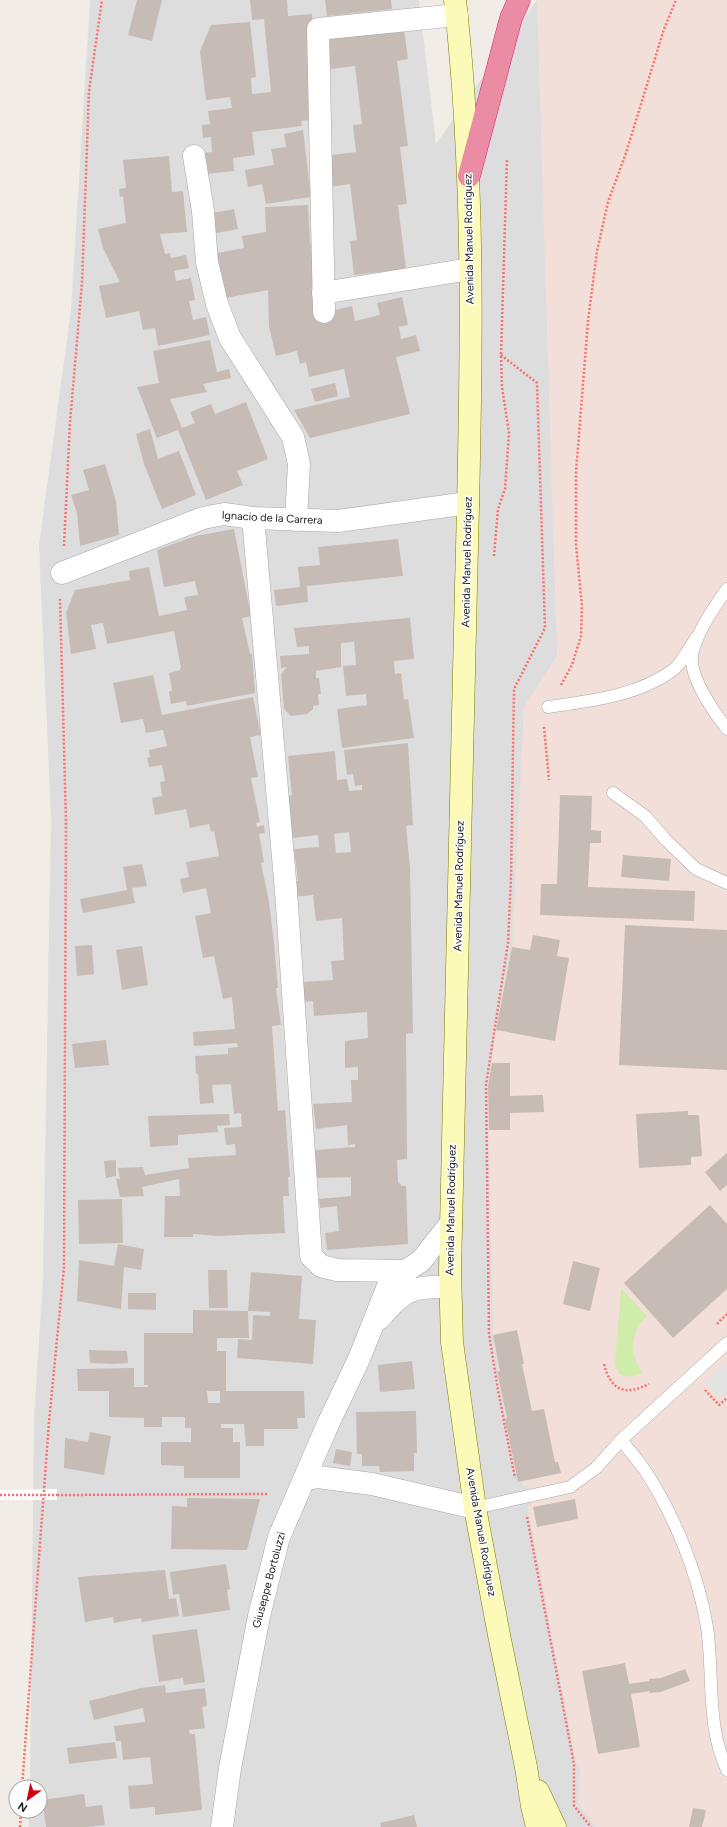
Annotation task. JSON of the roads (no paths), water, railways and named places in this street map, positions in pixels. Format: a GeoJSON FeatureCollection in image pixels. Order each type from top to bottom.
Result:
{"type":"FeatureCollection","features":[{"type":"Feature","properties":{"kind":"highway"},"geometry":{"type":"LineString","coordinates":[[469,176],[511,18],[519,0]]}},
{"type":"Feature","properties":{"kind":"main road","name":"Avenida Manuel Rodríguez"},"geometry":{"type":"LineString","coordinates":[[456,7],[469,176],[470,269],[468,503],[451,1223],[450,1287],[452,1342],[475,1508],[537,1827]]}},
{"type":"Feature","properties":{"kind":"main road","name":"Avenida Manuel Rodríguez"},"geometry":{"type":"LineString","coordinates":[[526,1767],[555,1827]]}},
{"type":"Feature","properties":{"kind":"street"},"geometry":{"type":"LineString","coordinates":[[456,7],[318,29],[323,302],[470,269]]}},
{"type":"Feature","properties":{"kind":"street"},"geometry":{"type":"LineString","coordinates":[[194,156],[203,211],[207,262],[217,304],[230,338],[293,437],[299,464],[296,520]]}},
{"type":"Feature","properties":{"kind":"street","name":"Ignacio de la Carrera"},"geometry":{"type":"LineString","coordinates":[[62,572],[203,518],[224,514],[253,518],[338,521],[468,503]]}},
{"type":"Feature","properties":{"kind":"street"},"geometry":{"type":"LineString","coordinates":[[253,518],[285,883],[311,1256],[321,1266],[337,1270],[407,1270]]}},
{"type":"Feature","properties":{"kind":"street"},"geometry":{"type":"LineString","coordinates":[[374,1326],[381,1302],[388,1286],[396,1278],[421,1261],[451,1223]]}},
{"type":"Feature","properties":{"kind":"street"},"geometry":{"type":"LineString","coordinates":[[374,1326],[394,1301],[410,1290],[430,1286],[450,1287]]}},
{"type":"Feature","properties":{"kind":"street","name":"Giuseppe Bortoluzzi"},"geometry":{"type":"LineString","coordinates":[[222,1827],[230,1768],[259,1616],[279,1537],[374,1326]]}},
{"type":"Feature","properties":{"kind":"street"},"geometry":{"type":"LineString","coordinates":[[301,1487],[318,1477],[372,1484],[475,1508]]}},
{"type":"Feature","properties":{"kind":"lane"},"geometry":{"type":"LineString","coordinates":[[548,707],[596,701],[643,686],[674,670],[727,589]]}},
{"type":"Feature","properties":{"kind":"lane"},"geometry":{"type":"LineString","coordinates":[[696,638],[692,663],[700,688],[727,729]]}},
{"type":"Feature","properties":{"kind":"lane"},"geometry":{"type":"LineString","coordinates":[[613,793],[645,816],[696,869],[727,883]]}},
{"type":"Feature","properties":{"kind":"lane"},"geometry":{"type":"LineString","coordinates":[[475,1508],[570,1487],[596,1468],[622,1440],[727,1343]]}},
{"type":"Feature","properties":{"kind":"lane"},"geometry":{"type":"LineString","coordinates":[[622,1440],[644,1469],[667,1508],[683,1543],[698,1588],[707,1626],[713,1722],[720,1755],[727,1770]]}}]}
